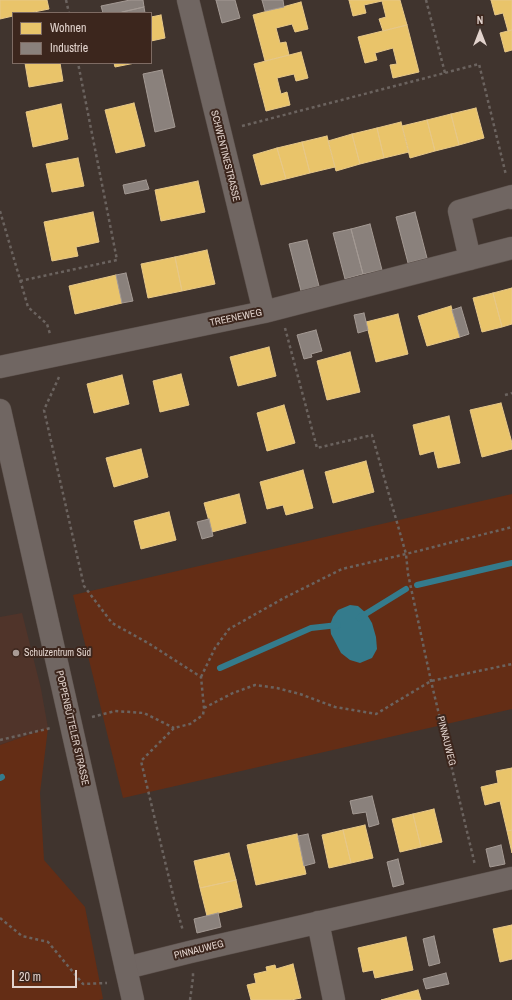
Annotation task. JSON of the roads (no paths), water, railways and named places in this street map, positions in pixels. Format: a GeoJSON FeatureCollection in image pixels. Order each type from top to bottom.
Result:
{"type":"FeatureCollection","features":[{"type":"Feature","properties":{"kind":"street","name":"SCHWENTINESTRASSE"},"geometry":{"type":"LineString","coordinates":[[188,0],[219,132],[272,310]]}},
{"type":"Feature","properties":{"kind":"street"},"geometry":{"type":"LineString","coordinates":[[470,259],[459,211],[512,197]]}},
{"type":"Feature","properties":{"kind":"street","name":"TREENEWEG"},"geometry":{"type":"LineString","coordinates":[[0,367],[272,310],[512,248]]}},
{"type":"Feature","properties":{"kind":"street","name":"POPPENBÜTTELER STRASSE"},"geometry":{"type":"LineString","coordinates":[[0,410],[130,984]]}},
{"type":"Feature","properties":{"kind":"street","name":"PINNAUWEG"},"geometry":{"type":"LineString","coordinates":[[130,984],[190,952],[512,878]]}},
{"type":"Feature","properties":{"kind":"street"},"geometry":{"type":"LineString","coordinates":[[318,922],[334,1000]]}},
{"type":"Feature","properties":{"kind":"water"},"geometry":{"type":"Polygon","coordinates":[[[350,605],[358,606],[366,613],[372,623],[376,637],[377,649],[372,658],[360,663],[350,660],[341,653],[331,634],[330,625],[333,617],[338,610],[350,605]]]}},
{"type":"Feature","properties":{"kind":"waterway"},"geometry":{"type":"LineString","coordinates":[[417,585],[512,563]]}},
{"type":"Feature","properties":{"kind":"waterway"},"geometry":{"type":"LineString","coordinates":[[359,618],[406,589]]}},
{"type":"Feature","properties":{"kind":"waterway"},"geometry":{"type":"LineString","coordinates":[[220,668],[311,628],[338,625]]}},
{"type":"Feature","properties":{"kind":"place","name":"Schulzentrum Süd"},"geometry":{"type":"Point","coordinates":[16,653]}}]}
